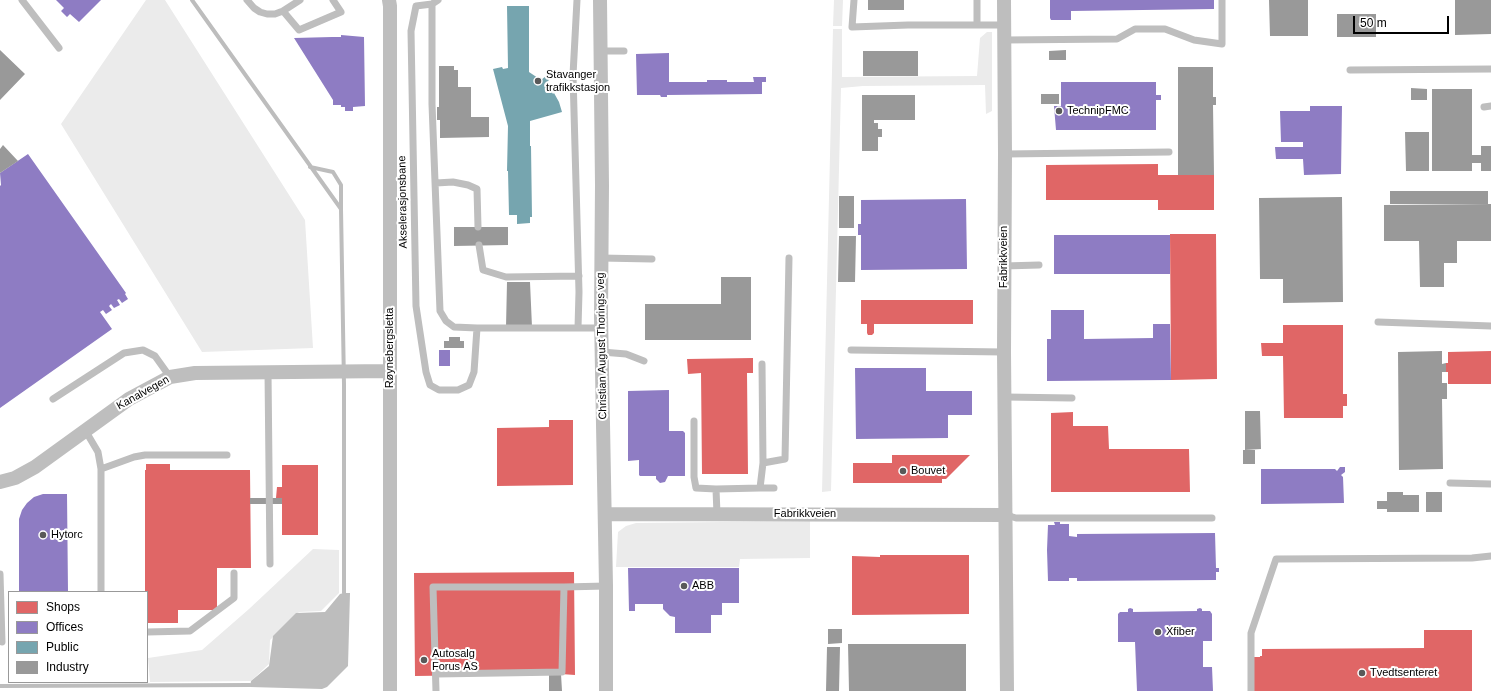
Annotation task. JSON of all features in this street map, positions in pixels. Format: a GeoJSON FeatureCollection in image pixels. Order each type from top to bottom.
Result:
{"type":"FeatureCollection","features":[{"type":"Feature","properties":{"kind":"street","name":"Christian August Thorings veg"},"geometry":{"type":"LineString","coordinates":[[600,0],[601,258],[606,586],[606,691]]}},
{"type":"Feature","properties":{"kind":"street","name":"Fabrikkveien"},"geometry":{"type":"LineString","coordinates":[[1004,0],[1006,154],[1004,352],[1007,691]]}},
{"type":"Feature","properties":{"kind":"street","name":"Røynebergsletta"},"geometry":{"type":"LineString","coordinates":[[390,2],[390,691]]}},
{"type":"Feature","properties":{"kind":"street","name":"Kanalvegen"},"geometry":{"type":"LineString","coordinates":[[0,482],[15,478],[35,467],[129,399],[170,377],[195,372],[390,371]]}},
{"type":"Feature","properties":{"kind":"street","name":"Fabrikkveien"},"geometry":{"type":"LineString","coordinates":[[604,514],[1006,515]]}},
{"type":"Feature","properties":{"kind":"lane"},"geometry":{"type":"LineString","coordinates":[[247,0],[254,8],[260,12],[268,14],[276,14],[283,11],[300,0]]}},
{"type":"Feature","properties":{"kind":"lane"},"geometry":{"type":"LineString","coordinates":[[283,11],[298,30],[341,12],[333,0]]}},
{"type":"Feature","properties":{"kind":"lane"},"geometry":{"type":"LineString","coordinates":[[577,0],[573,75],[579,276],[578,328]]}},
{"type":"Feature","properties":{"kind":"lane"},"geometry":{"type":"LineString","coordinates":[[854,0],[852,28],[908,25],[1004,25]]}},
{"type":"Feature","properties":{"kind":"lane"},"geometry":{"type":"LineString","coordinates":[[977,0],[977,25]]}},
{"type":"Feature","properties":{"kind":"lane"},"geometry":{"type":"LineString","coordinates":[[1005,40],[1117,39],[1135,29],[1165,29],[1194,40],[1222,44],[1222,0]]}},
{"type":"Feature","properties":{"kind":"lane"},"geometry":{"type":"LineString","coordinates":[[24,1],[59,48]]}},
{"type":"Feature","properties":{"kind":"lane"},"geometry":{"type":"LineString","coordinates":[[435,2],[432,104],[440,311],[446,321],[454,326],[477,328],[602,328]]}},
{"type":"Feature","properties":{"kind":"lane","name":"Akselerasjonsbane"},"geometry":{"type":"LineString","coordinates":[[435,2],[416,6],[411,31],[416,306],[426,372],[430,385],[439,390],[458,390],[469,385],[474,372],[477,328]]}},
{"type":"Feature","properties":{"kind":"lane"},"geometry":{"type":"LineString","coordinates":[[600,51],[624,51]]}},
{"type":"Feature","properties":{"kind":"lane"},"geometry":{"type":"LineString","coordinates":[[1350,70],[1491,69]]}},
{"type":"Feature","properties":{"kind":"lane"},"geometry":{"type":"LineString","coordinates":[[1006,154],[1169,152]]}},
{"type":"Feature","properties":{"kind":"lane"},"geometry":{"type":"LineString","coordinates":[[436,183],[453,182],[468,185],[477,189],[478,227]]}},
{"type":"Feature","properties":{"kind":"lane"},"geometry":{"type":"LineString","coordinates":[[479,246],[483,270],[506,277],[579,276]]}},
{"type":"Feature","properties":{"kind":"lane"},"geometry":{"type":"LineString","coordinates":[[601,258],[652,259]]}},
{"type":"Feature","properties":{"kind":"lane"},"geometry":{"type":"LineString","coordinates":[[763,463],[785,458],[789,258]]}},
{"type":"Feature","properties":{"kind":"lane"},"geometry":{"type":"LineString","coordinates":[[1004,266],[1039,266]]}},
{"type":"Feature","properties":{"kind":"lane"},"geometry":{"type":"LineString","coordinates":[[1378,322],[1491,326]]}},
{"type":"Feature","properties":{"kind":"lane"},"geometry":{"type":"LineString","coordinates":[[53,399],[124,353],[142,350],[155,356],[170,377]]}},
{"type":"Feature","properties":{"kind":"lane"},"geometry":{"type":"LineString","coordinates":[[851,350],[1004,352]]}},
{"type":"Feature","properties":{"kind":"lane"},"geometry":{"type":"LineString","coordinates":[[602,352],[626,354],[644,361]]}},
{"type":"Feature","properties":{"kind":"lane"},"geometry":{"type":"LineString","coordinates":[[760,488],[763,463],[762,364]]}},
{"type":"Feature","properties":{"kind":"lane"},"geometry":{"type":"LineString","coordinates":[[268,372],[270,564]]}},
{"type":"Feature","properties":{"kind":"lane"},"geometry":{"type":"LineString","coordinates":[[1005,397],[1072,398]]}},
{"type":"Feature","properties":{"kind":"lane"},"geometry":{"type":"LineString","coordinates":[[694,421],[694,477],[696,488],[774,488]]}},
{"type":"Feature","properties":{"kind":"lane"},"geometry":{"type":"LineString","coordinates":[[85,430],[98,452],[101,469],[101,591]]}},
{"type":"Feature","properties":{"kind":"lane"},"geometry":{"type":"LineString","coordinates":[[101,469],[134,457],[145,455],[227,456]]}},
{"type":"Feature","properties":{"kind":"lane"},"geometry":{"type":"LineString","coordinates":[[1450,483],[1491,484]]}},
{"type":"Feature","properties":{"kind":"lane"},"geometry":{"type":"LineString","coordinates":[[716,489],[717,514]]}},
{"type":"Feature","properties":{"kind":"lane"},"geometry":{"type":"LineString","coordinates":[[1006,515],[1016,518],[1212,518]]}},
{"type":"Feature","properties":{"kind":"lane"},"geometry":{"type":"LineString","coordinates":[[1250,691],[1251,633],[1276,559],[1472,558],[1491,556]]}},
{"type":"Feature","properties":{"kind":"lane"},"geometry":{"type":"LineString","coordinates":[[148,632],[190,631],[234,598],[234,573]]}},
{"type":"Feature","properties":{"kind":"lane"},"geometry":{"type":"LineString","coordinates":[[0,574],[2,642]]}},
{"type":"Feature","properties":{"kind":"lane"},"geometry":{"type":"LineString","coordinates":[[436,691],[433,587],[564,588],[606,586]]}},
{"type":"Feature","properties":{"kind":"lane"},"geometry":{"type":"LineString","coordinates":[[436,674],[562,672],[564,588]]}},
{"type":"Feature","properties":{"kind":"shaded area"},"geometry":{"type":"Polygon","coordinates":[[[146,0],[165,0],[305,220],[313,348],[202,352],[61,124],[146,0]]]}},
{"type":"Feature","properties":{"kind":"shaded area"},"geometry":{"type":"Polygon","coordinates":[[[834,0],[843,0],[842,26],[833,26],[834,0]]]}},
{"type":"Feature","properties":{"kind":"shaded area"},"geometry":{"type":"Polygon","coordinates":[[[833,29],[842,29],[842,77],[977,76],[980,38],[987,32],[992,32],[992,111],[986,114],[985,85],[863,86],[841,88],[831,491],[822,492],[833,29]]]}},
{"type":"Feature","properties":{"kind":"shaded area"},"geometry":{"type":"Polygon","coordinates":[[[810,521],[810,558],[740,559],[739,567],[616,567],[618,532],[626,526],[636,523],[810,521]]]}},
{"type":"Feature","properties":{"kind":"shaded area"},"geometry":{"type":"Polygon","coordinates":[[[313,549],[339,550],[339,593],[321,611],[299,612],[270,640],[269,664],[251,681],[150,682],[148,658],[202,650],[249,609],[313,549]]]}},
{"type":"Feature","properties":{"kind":"shaded area"},"geometry":{"type":"Polygon","coordinates":[[[350,593],[348,666],[327,687],[322,689],[250,687],[251,681],[269,666],[273,636],[296,613],[325,612],[340,594],[350,593]]]}},
{"type":"Feature","properties":{"kind":"building: Shops"},"geometry":{"type":"Polygon","coordinates":[[[1158,164],[1158,175],[1214,175],[1214,210],[1158,210],[1158,200],[1046,200],[1046,165],[1158,164]]]}},
{"type":"Feature","properties":{"kind":"building: Shops"},"geometry":{"type":"Polygon","coordinates":[[[1170,234],[1216,234],[1217,379],[1171,380],[1170,234]]]}},
{"type":"Feature","properties":{"kind":"building: Shops"},"geometry":{"type":"Polygon","coordinates":[[[861,300],[973,300],[973,324],[874,324],[874,333],[872,335],[868,335],[867,324],[861,324],[861,300]]]}},
{"type":"Feature","properties":{"kind":"building: Shops"},"geometry":{"type":"Polygon","coordinates":[[[1283,325],[1343,325],[1343,394],[1347,394],[1347,406],[1343,406],[1343,418],[1284,418],[1283,356],[1262,356],[1261,343],[1283,343],[1283,325]]]}},
{"type":"Feature","properties":{"kind":"building: Shops"},"geometry":{"type":"Polygon","coordinates":[[[1491,351],[1491,384],[1448,384],[1446,363],[1448,363],[1448,352],[1491,351]]]}},
{"type":"Feature","properties":{"kind":"building: Shops"},"geometry":{"type":"Polygon","coordinates":[[[753,358],[753,373],[747,373],[748,474],[702,474],[701,373],[688,374],[687,359],[753,358]]]}},
{"type":"Feature","properties":{"kind":"building: Shops"},"geometry":{"type":"Polygon","coordinates":[[[1073,412],[1073,426],[1108,426],[1109,449],[1189,449],[1190,492],[1051,492],[1051,413],[1073,412]]]}},
{"type":"Feature","properties":{"kind":"building: Shops"},"geometry":{"type":"Polygon","coordinates":[[[549,420],[573,420],[573,485],[497,486],[497,428],[549,427],[549,420]]]}},
{"type":"Feature","properties":{"kind":"building: Shops","name":"Bouvet"},"geometry":{"type":"Polygon","coordinates":[[[892,455],[970,455],[946,479],[942,479],[942,483],[853,483],[853,463],[892,463],[892,455]]]}},
{"type":"Feature","properties":{"kind":"building: Shops"},"geometry":{"type":"Polygon","coordinates":[[[146,464],[170,464],[170,470],[250,470],[251,568],[217,568],[217,610],[178,610],[178,623],[148,623],[148,591],[145,591],[146,464]]]}},
{"type":"Feature","properties":{"kind":"building: Shops"},"geometry":{"type":"Polygon","coordinates":[[[282,465],[318,465],[318,535],[282,535],[282,498],[276,498],[277,487],[282,487],[282,465]]]}},
{"type":"Feature","properties":{"kind":"building: Shops"},"geometry":{"type":"Polygon","coordinates":[[[880,555],[969,555],[969,614],[852,615],[852,556],[880,557],[880,555]]]}},
{"type":"Feature","properties":{"kind":"building: Shops"},"geometry":{"type":"Polygon","coordinates":[[[574,572],[575,675],[415,676],[414,573],[574,572]]]}},
{"type":"Feature","properties":{"kind":"building: Shops","name":"Tvedtsenteret"},"geometry":{"type":"Polygon","coordinates":[[[1424,630],[1472,630],[1472,691],[1254,691],[1253,657],[1262,656],[1262,649],[1424,648],[1424,630]]]}},
{"type":"Feature","properties":{"kind":"building: Offices"},"geometry":{"type":"Polygon","coordinates":[[[56,0],[101,0],[79,22],[70,14],[67,17],[61,11],[64,8],[56,0]]]}},
{"type":"Feature","properties":{"kind":"building: Offices"},"geometry":{"type":"Polygon","coordinates":[[[1050,0],[1214,0],[1214,9],[1071,11],[1071,20],[1051,20],[1050,0]]]}},
{"type":"Feature","properties":{"kind":"building: Offices"},"geometry":{"type":"Polygon","coordinates":[[[341,35],[364,37],[365,106],[353,107],[353,111],[345,111],[345,107],[341,107],[341,105],[333,105],[333,100],[294,38],[341,37],[341,35]]]}},
{"type":"Feature","properties":{"kind":"building: Offices"},"geometry":{"type":"Polygon","coordinates":[[[669,53],[669,82],[707,82],[707,80],[727,80],[727,82],[754,82],[753,77],[766,77],[766,82],[762,82],[762,94],[667,95],[667,97],[661,97],[660,95],[637,95],[636,54],[669,53]]]}},
{"type":"Feature","properties":{"kind":"building: Offices"},"geometry":{"type":"Polygon","coordinates":[[[1061,82],[1156,82],[1156,95],[1161,95],[1161,100],[1156,100],[1156,130],[1056,130],[1054,106],[1061,106],[1061,82]]]}},
{"type":"Feature","properties":{"kind":"building: Offices"},"geometry":{"type":"Polygon","coordinates":[[[1310,106],[1342,106],[1341,174],[1304,175],[1303,159],[1276,159],[1275,147],[1303,147],[1303,142],[1281,142],[1280,111],[1310,111],[1310,106]]]}},
{"type":"Feature","properties":{"kind":"building: Offices"},"geometry":{"type":"Polygon","coordinates":[[[28,154],[126,293],[125,294],[128,299],[122,303],[119,299],[117,300],[120,305],[114,308],[111,304],[109,306],[112,310],[106,314],[103,310],[100,312],[112,329],[0,408],[0,173],[28,154]]]}},
{"type":"Feature","properties":{"kind":"building: Offices"},"geometry":{"type":"Polygon","coordinates":[[[966,199],[967,269],[861,270],[861,235],[858,235],[858,224],[861,224],[861,200],[966,199]]]}},
{"type":"Feature","properties":{"kind":"building: Offices"},"geometry":{"type":"Polygon","coordinates":[[[1054,235],[1170,235],[1170,274],[1054,274],[1054,235]]]}},
{"type":"Feature","properties":{"kind":"building: Offices"},"geometry":{"type":"Polygon","coordinates":[[[1051,310],[1084,310],[1084,339],[1153,338],[1153,324],[1170,324],[1171,380],[1047,381],[1047,339],[1051,339],[1051,310]]]}},
{"type":"Feature","properties":{"kind":"building: Offices"},"geometry":{"type":"Polygon","coordinates":[[[439,350],[450,350],[450,366],[439,366],[439,350]]]}},
{"type":"Feature","properties":{"kind":"building: Offices"},"geometry":{"type":"Polygon","coordinates":[[[855,368],[926,368],[926,391],[972,391],[972,415],[948,415],[948,438],[856,439],[855,368]]]}},
{"type":"Feature","properties":{"kind":"building: Offices"},"geometry":{"type":"Polygon","coordinates":[[[669,390],[669,431],[683,431],[685,433],[685,476],[668,476],[665,482],[660,483],[656,479],[656,476],[639,475],[639,460],[628,461],[628,391],[669,390]]]}},
{"type":"Feature","properties":{"kind":"building: Offices"},"geometry":{"type":"Polygon","coordinates":[[[1340,467],[1345,467],[1345,472],[1341,475],[1343,477],[1344,503],[1261,504],[1261,469],[1335,469],[1337,471],[1340,467]]]}},
{"type":"Feature","properties":{"kind":"building: Offices","name":"Hytorc"},"geometry":{"type":"Polygon","coordinates":[[[43,494],[67,494],[68,591],[19,591],[19,519],[22,510],[34,497],[43,494]]]}},
{"type":"Feature","properties":{"kind":"building: Offices"},"geometry":{"type":"Polygon","coordinates":[[[1054,522],[1069,524],[1069,536],[1077,537],[1077,534],[1215,533],[1216,568],[1219,568],[1219,572],[1216,572],[1216,580],[1077,581],[1077,578],[1069,578],[1069,581],[1048,581],[1048,525],[1055,525],[1054,522]]]}},
{"type":"Feature","properties":{"kind":"building: Offices","name":"ABB"},"geometry":{"type":"Polygon","coordinates":[[[628,568],[739,568],[739,603],[722,603],[722,615],[711,615],[711,633],[675,633],[675,617],[670,616],[663,609],[663,604],[635,604],[635,611],[629,611],[628,568]]]}},
{"type":"Feature","properties":{"kind":"building: Offices"},"geometry":{"type":"Polygon","coordinates":[[[1200,608],[1202,611],[1210,611],[1212,614],[1212,641],[1203,641],[1203,667],[1212,667],[1213,691],[1137,691],[1135,642],[1118,642],[1118,614],[1120,612],[1128,612],[1128,609],[1133,609],[1133,612],[1197,611],[1197,609],[1200,608]]]}},
{"type":"Feature","properties":{"kind":"building: Public"},"geometry":{"type":"Polygon","coordinates":[[[507,6],[529,6],[529,72],[541,80],[546,76],[549,80],[545,84],[553,94],[554,93],[562,112],[530,121],[532,217],[530,217],[530,223],[517,224],[517,215],[509,215],[507,171],[508,126],[493,69],[502,67],[503,69],[508,68],[507,6]]]}},
{"type":"Feature","properties":{"kind":"building: Industry"},"geometry":{"type":"Polygon","coordinates":[[[868,0],[904,0],[904,10],[868,10],[868,0]]]}},
{"type":"Feature","properties":{"kind":"building: Industry"},"geometry":{"type":"Polygon","coordinates":[[[1269,0],[1308,0],[1308,36],[1270,36],[1269,0]]]}},
{"type":"Feature","properties":{"kind":"building: Industry"},"geometry":{"type":"Polygon","coordinates":[[[1455,0],[1491,0],[1491,34],[1455,35],[1455,0]]]}},
{"type":"Feature","properties":{"kind":"building: Industry"},"geometry":{"type":"Polygon","coordinates":[[[1337,14],[1376,14],[1376,37],[1337,37],[1337,14]]]}},
{"type":"Feature","properties":{"kind":"building: Industry"},"geometry":{"type":"Polygon","coordinates":[[[0,50],[25,74],[0,100],[0,50]]]}},
{"type":"Feature","properties":{"kind":"building: Industry"},"geometry":{"type":"Polygon","coordinates":[[[1066,50],[1066,60],[1049,60],[1049,51],[1066,50]]]}},
{"type":"Feature","properties":{"kind":"building: Industry"},"geometry":{"type":"Polygon","coordinates":[[[863,51],[918,51],[918,76],[863,76],[863,51]]]}},
{"type":"Feature","properties":{"kind":"building: Industry"},"geometry":{"type":"Polygon","coordinates":[[[439,66],[454,66],[454,70],[458,70],[458,87],[471,87],[471,117],[489,117],[489,137],[440,138],[440,120],[437,120],[437,107],[439,107],[439,66]]]}},
{"type":"Feature","properties":{"kind":"building: Industry"},"geometry":{"type":"Polygon","coordinates":[[[1178,67],[1213,67],[1213,97],[1216,97],[1216,105],[1213,105],[1214,175],[1178,175],[1178,67]]]}},
{"type":"Feature","properties":{"kind":"building: Industry"},"geometry":{"type":"Polygon","coordinates":[[[1411,88],[1427,89],[1427,100],[1411,100],[1411,88]]]}},
{"type":"Feature","properties":{"kind":"building: Industry"},"geometry":{"type":"Polygon","coordinates":[[[1432,89],[1472,89],[1472,155],[1481,155],[1481,146],[1491,146],[1491,171],[1481,171],[1481,163],[1472,163],[1472,171],[1432,171],[1432,89]]]}},
{"type":"Feature","properties":{"kind":"building: Industry"},"geometry":{"type":"Polygon","coordinates":[[[1041,94],[1059,94],[1059,104],[1041,104],[1041,94]]]}},
{"type":"Feature","properties":{"kind":"building: Industry"},"geometry":{"type":"Polygon","coordinates":[[[862,95],[915,95],[915,120],[874,120],[874,123],[878,123],[878,129],[882,129],[882,137],[878,137],[878,151],[862,151],[862,95]]]}},
{"type":"Feature","properties":{"kind":"building: Industry"},"geometry":{"type":"Polygon","coordinates":[[[1405,132],[1429,132],[1429,171],[1406,171],[1405,132]]]}},
{"type":"Feature","properties":{"kind":"building: Industry"},"geometry":{"type":"Polygon","coordinates":[[[3,145],[18,161],[0,173],[0,149],[3,145]]]}},
{"type":"Feature","properties":{"kind":"building: Industry"},"geometry":{"type":"Polygon","coordinates":[[[1390,191],[1488,191],[1488,204],[1390,204],[1390,191]]]}},
{"type":"Feature","properties":{"kind":"building: Industry"},"geometry":{"type":"Polygon","coordinates":[[[839,196],[854,196],[854,228],[839,228],[839,196]]]}},
{"type":"Feature","properties":{"kind":"building: Industry"},"geometry":{"type":"Polygon","coordinates":[[[1342,197],[1343,302],[1283,303],[1283,279],[1260,279],[1259,198],[1342,197]]]}},
{"type":"Feature","properties":{"kind":"building: Industry"},"geometry":{"type":"Polygon","coordinates":[[[1491,204],[1491,241],[1457,241],[1457,263],[1444,263],[1444,287],[1420,287],[1419,241],[1384,241],[1384,205],[1491,204]]]}},
{"type":"Feature","properties":{"kind":"building: Industry"},"geometry":{"type":"Polygon","coordinates":[[[454,227],[508,227],[508,245],[454,246],[454,227]]]}},
{"type":"Feature","properties":{"kind":"building: Industry"},"geometry":{"type":"Polygon","coordinates":[[[839,236],[856,236],[855,282],[838,282],[839,236]]]}},
{"type":"Feature","properties":{"kind":"building: Industry"},"geometry":{"type":"Polygon","coordinates":[[[721,277],[751,277],[751,340],[645,340],[645,304],[721,304],[721,277]]]}},
{"type":"Feature","properties":{"kind":"building: Industry"},"geometry":{"type":"Polygon","coordinates":[[[507,282],[530,282],[532,327],[506,327],[507,282]]]}},
{"type":"Feature","properties":{"kind":"building: Industry"},"geometry":{"type":"Polygon","coordinates":[[[449,337],[460,337],[460,341],[464,341],[464,348],[444,348],[444,341],[449,341],[449,337]]]}},
{"type":"Feature","properties":{"kind":"building: Industry"},"geometry":{"type":"Polygon","coordinates":[[[1442,351],[1442,364],[1446,363],[1446,372],[1442,372],[1442,383],[1447,383],[1447,399],[1442,399],[1443,469],[1399,470],[1398,352],[1442,351]]]}},
{"type":"Feature","properties":{"kind":"building: Industry"},"geometry":{"type":"Polygon","coordinates":[[[1245,411],[1260,411],[1261,449],[1245,450],[1245,411]]]}},
{"type":"Feature","properties":{"kind":"building: Industry"},"geometry":{"type":"Polygon","coordinates":[[[1243,450],[1255,450],[1255,464],[1243,464],[1243,450]]]}},
{"type":"Feature","properties":{"kind":"building: Industry"},"geometry":{"type":"Polygon","coordinates":[[[1387,492],[1403,492],[1403,512],[1387,512],[1387,509],[1377,509],[1377,501],[1387,501],[1387,492]]]}},
{"type":"Feature","properties":{"kind":"building: Industry"},"geometry":{"type":"Polygon","coordinates":[[[1426,492],[1442,492],[1442,512],[1426,512],[1426,492]]]}},
{"type":"Feature","properties":{"kind":"building: Industry"},"geometry":{"type":"Polygon","coordinates":[[[1403,495],[1419,495],[1419,512],[1403,512],[1403,495]]]}},
{"type":"Feature","properties":{"kind":"building: Industry"},"geometry":{"type":"Polygon","coordinates":[[[250,498],[282,498],[282,504],[250,504],[250,498]]]}},
{"type":"Feature","properties":{"kind":"building: Industry"},"geometry":{"type":"Polygon","coordinates":[[[828,629],[842,629],[842,643],[828,644],[828,629]]]}},
{"type":"Feature","properties":{"kind":"building: Industry"},"geometry":{"type":"Polygon","coordinates":[[[848,644],[966,644],[966,691],[849,691],[848,644]]]}},
{"type":"Feature","properties":{"kind":"building: Industry"},"geometry":{"type":"Polygon","coordinates":[[[827,647],[840,647],[839,691],[826,691],[827,647]]]}},
{"type":"Feature","properties":{"kind":"building: Industry"},"geometry":{"type":"Polygon","coordinates":[[[561,674],[562,691],[549,691],[549,675],[561,674]]]}},
{"type":"Feature","properties":{"kind":"waterway"},"geometry":{"type":"LineString","coordinates":[[192,0],[341,209],[344,385],[344,593]]}},
{"type":"Feature","properties":{"kind":"waterway"},"geometry":{"type":"LineString","coordinates":[[310,167],[333,172],[341,185],[341,209]]}},
{"type":"Feature","properties":{"kind":"waterway"},"geometry":{"type":"LineString","coordinates":[[0,686],[250,685]]}},
{"type":"Feature","properties":{"kind":"place","name":"Stavanger trafikkstasjon"},"geometry":{"type":"Point","coordinates":[538,81]}},
{"type":"Feature","properties":{"kind":"place","name":"TechnipFMC"},"geometry":{"type":"Point","coordinates":[1059,111]}},
{"type":"Feature","properties":{"kind":"place","name":"Bouvet"},"geometry":{"type":"Point","coordinates":[903,471]}},
{"type":"Feature","properties":{"kind":"place","name":"Hytorc"},"geometry":{"type":"Point","coordinates":[43,535]}},
{"type":"Feature","properties":{"kind":"place","name":"ABB"},"geometry":{"type":"Point","coordinates":[684,586]}},
{"type":"Feature","properties":{"kind":"place","name":"Xfiber"},"geometry":{"type":"Point","coordinates":[1158,632]}},
{"type":"Feature","properties":{"kind":"place","name":"Autosalg Forus AS"},"geometry":{"type":"Point","coordinates":[424,660]}},
{"type":"Feature","properties":{"kind":"place","name":"Tvedtsenteret"},"geometry":{"type":"Point","coordinates":[1362,673]}}]}
